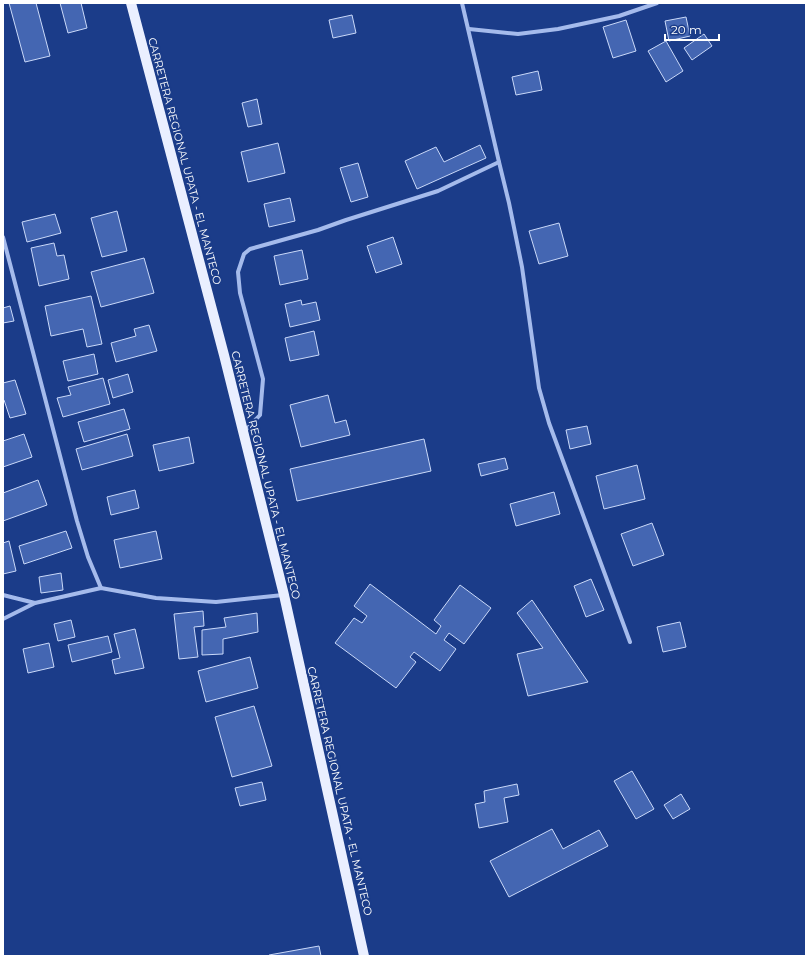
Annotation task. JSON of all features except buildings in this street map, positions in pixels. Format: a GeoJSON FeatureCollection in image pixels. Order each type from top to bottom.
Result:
{"type":"FeatureCollection","features":[{"type":"Feature","properties":{"kind":"main road","name":"CARRETERA REGIONAL UPATA - EL MANTECO"},"geometry":{"type":"LineString","coordinates":[[131,3],[224,354],[284,595],[364,956]]}},
{"type":"Feature","properties":{"kind":"street"},"geometry":{"type":"LineString","coordinates":[[462,3],[509,203],[520,260],[539,388],[547,416],[630,642]]}},
{"type":"Feature","properties":{"kind":"street"},"geometry":{"type":"LineString","coordinates":[[469,29],[518,34],[558,29],[619,16],[658,3]]}},
{"type":"Feature","properties":{"kind":"street"},"geometry":{"type":"LineString","coordinates":[[244,433],[260,415],[263,379],[240,293],[238,272],[244,254],[250,249],[318,230],[438,191],[499,162]]}},
{"type":"Feature","properties":{"kind":"street"},"geometry":{"type":"LineString","coordinates":[[3,237],[77,521],[88,556],[101,588]]}},
{"type":"Feature","properties":{"kind":"street"},"geometry":{"type":"LineString","coordinates":[[3,619],[35,603],[101,588],[156,598],[216,602],[284,595]]}},
{"type":"Feature","properties":{"kind":"street"},"geometry":{"type":"LineString","coordinates":[[3,595],[35,603]]}}]}
